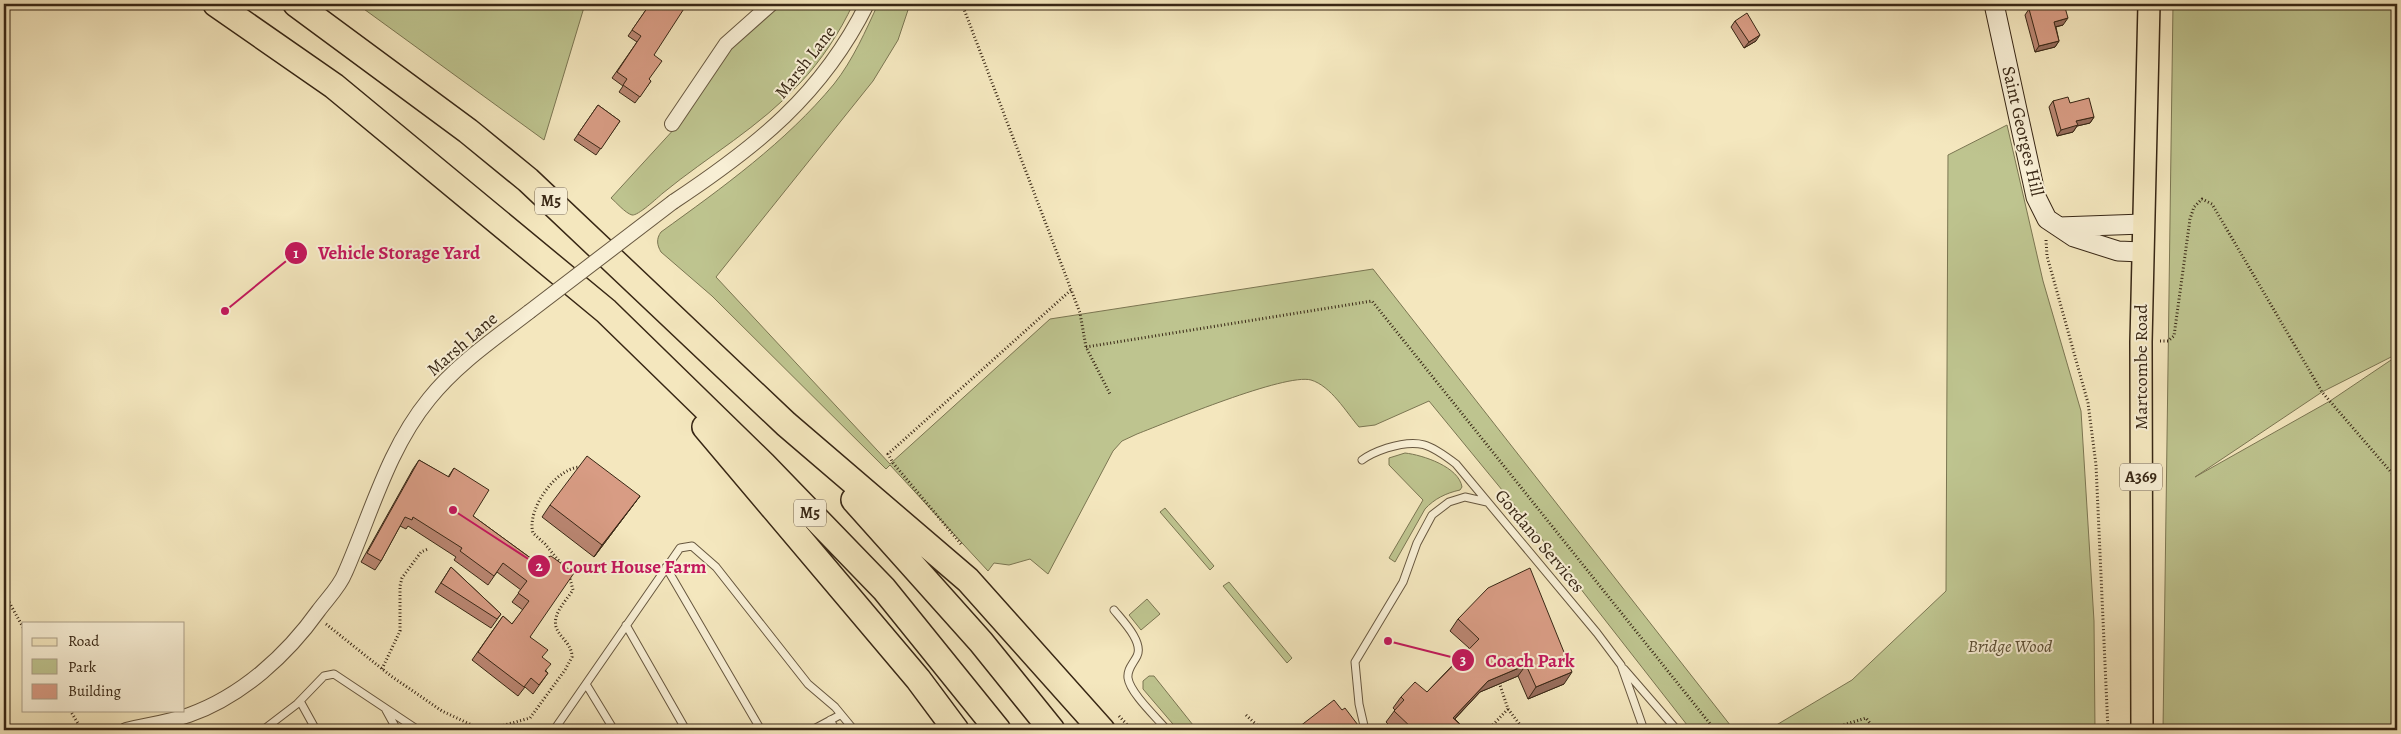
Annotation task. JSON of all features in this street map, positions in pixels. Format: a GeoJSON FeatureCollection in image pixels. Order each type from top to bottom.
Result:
{"type":"FeatureCollection","features":[{"type":"Feature","properties":{"kind":"highway","name":"M5"},"geometry":{"type":"LineString","coordinates":[[216,4],[334,86],[606,311],[763,464],[884,589],[998,730]]}},
{"type":"Feature","properties":{"kind":"highway","name":"M5"},"geometry":{"type":"LineString","coordinates":[[296,4],[468,131],[528,180],[786,424],[968,580],[1108,720]]}},
{"type":"Feature","properties":{"kind":"highway","name":"M5"},"geometry":{"type":"LineString","coordinates":[[606,311],[814,554],[918,679],[956,730]]}},
{"type":"Feature","properties":{"kind":"highway","name":"M5"},"geometry":{"type":"LineString","coordinates":[[786,424],[981,642],[1052,730]]}},
{"type":"Feature","properties":{"kind":"main road","name":"Martcombe Road"},"geometry":{"type":"LineString","coordinates":[[2142,730],[2140,342],[2149,4]]}},
{"type":"Feature","properties":{"kind":"street"},"geometry":{"type":"LineString","coordinates":[[672,124],[726,44],[772,4]]}},
{"type":"Feature","properties":{"kind":"street","name":"Marsh Lane"},"geometry":{"type":"LineString","coordinates":[[126,730],[188,715],[238,690],[275,661],[317,613],[344,575],[368,514],[401,442],[428,399],[463,363],[673,202],[727,166],[772,130],[807,96],[852,32],[867,4]]}},
{"type":"Feature","properties":{"kind":"street","name":"Saint Georges Hill"},"geometry":{"type":"LineString","coordinates":[[1994,4],[2036,197],[2053,223]]}},
{"type":"Feature","properties":{"kind":"street"},"geometry":{"type":"LineString","coordinates":[[2053,223],[2143,224]]}},
{"type":"Feature","properties":{"kind":"street"},"geometry":{"type":"LineString","coordinates":[[2053,223],[2074,237],[2095,244],[2118,251],[2142,252]]}},
{"type":"Feature","properties":{"kind":"lane","name":"Gordano Services"},"geometry":{"type":"LineString","coordinates":[[1362,460],[1370,454],[1406,442],[1436,449],[1456,464],[1591,626],[1620,665],[1644,730]]}},
{"type":"Feature","properties":{"kind":"lane"},"geometry":{"type":"LineString","coordinates":[[1365,730],[1358,704],[1355,662],[1403,582],[1417,543],[1432,515],[1449,502],[1465,497],[1487,502]]}},
{"type":"Feature","properties":{"kind":"lane"},"geometry":{"type":"LineString","coordinates":[[554,730],[680,548],[692,546],[716,567],[808,684],[835,707],[854,730]]}},
{"type":"Feature","properties":{"kind":"lane"},"geometry":{"type":"LineString","coordinates":[[666,567],[761,730]]}},
{"type":"Feature","properties":{"kind":"lane"},"geometry":{"type":"LineString","coordinates":[[1114,610],[1134,637],[1138,648],[1137,656],[1130,665],[1128,677],[1132,689],[1167,730]]}},
{"type":"Feature","properties":{"kind":"lane"},"geometry":{"type":"LineString","coordinates":[[626,625],[686,730]]}},
{"type":"Feature","properties":{"kind":"lane"},"geometry":{"type":"LineString","coordinates":[[1620,665],[1677,730]]}},
{"type":"Feature","properties":{"kind":"lane"},"geometry":{"type":"LineString","coordinates":[[263,730],[300,702],[324,676],[334,674],[418,730]]}},
{"type":"Feature","properties":{"kind":"lane"},"geometry":{"type":"LineString","coordinates":[[586,684],[614,730]]}},
{"type":"Feature","properties":{"kind":"lane"},"geometry":{"type":"LineString","coordinates":[[300,702],[316,730]]}},
{"type":"Feature","properties":{"kind":"lane"},"geometry":{"type":"LineString","coordinates":[[385,708],[397,730]]}},
{"type":"Feature","properties":{"kind":"lane"},"geometry":{"type":"LineString","coordinates":[[812,730],[840,714]]}},
{"type":"Feature","properties":{"kind":"lane"},"geometry":{"type":"LineString","coordinates":[[830,720],[836,730]]}},
{"type":"Feature","properties":{"kind":"path"},"geometry":{"type":"LineString","coordinates":[[962,4],[1080,313],[1086,347],[1110,394]]}},
{"type":"Feature","properties":{"kind":"path"},"geometry":{"type":"LineString","coordinates":[[2140,342],[2168,341],[2174,336],[2190,219],[2194,207],[2202,199],[2212,204],[2322,392],[2397,479]]}},
{"type":"Feature","properties":{"kind":"path"},"geometry":{"type":"LineString","coordinates":[[2053,223],[2048,256],[2088,403],[2096,465],[2108,730]]}},
{"type":"Feature","properties":{"kind":"path"},"geometry":{"type":"LineString","coordinates":[[962,546],[893,463],[888,454],[1071,290]]}},
{"type":"Feature","properties":{"kind":"path"},"geometry":{"type":"LineString","coordinates":[[317,613],[329,629],[382,669],[442,711],[468,725],[501,726],[523,721],[534,714],[572,657],[570,645],[557,630],[556,619],[573,590],[572,580],[545,544],[533,533],[536,507],[560,474],[576,467],[588,469]]}},
{"type":"Feature","properties":{"kind":"path"},"geometry":{"type":"LineString","coordinates":[[382,669],[400,631],[400,586],[402,578],[422,552],[428,549]]}},
{"type":"Feature","properties":{"kind":"path"},"geometry":{"type":"LineString","coordinates":[[4,593],[22,625]]}},
{"type":"Feature","properties":{"kind":"path"},"geometry":{"type":"LineString","coordinates":[[1500,684],[1508,709],[1524,730]]}},
{"type":"Feature","properties":{"kind":"path"},"geometry":{"type":"LineString","coordinates":[[1488,730],[1508,709]]}},
{"type":"Feature","properties":{"kind":"path"},"geometry":{"type":"LineString","coordinates":[[71,712],[82,730]]}},
{"type":"Feature","properties":{"kind":"path"},"geometry":{"type":"LineString","coordinates":[[1246,715],[1262,730]]}},
{"type":"Feature","properties":{"kind":"path"},"geometry":{"type":"LineString","coordinates":[[1827,730],[1866,718],[1875,730]]}},
{"type":"Feature","properties":{"kind":"path"},"geometry":{"type":"LineString","coordinates":[[1108,720],[1132,730]]}},
{"type":"Feature","properties":{"kind":"green space"},"geometry":{"type":"Polygon","coordinates":[[[357,4],[585,4],[544,140],[357,4]]]}},
{"type":"Feature","properties":{"kind":"green space"},"geometry":{"type":"Polygon","coordinates":[[[777,4],[853,4],[823,56],[808,74],[768,114],[680,179],[643,210],[635,215],[626,212],[611,198],[676,127],[729,47],[777,4]]]}},
{"type":"Feature","properties":{"kind":"green space"},"geometry":{"type":"Polygon","coordinates":[[[878,4],[910,4],[898,40],[873,81],[716,277],[890,464],[1050,319],[1373,269],[1734,730],[1691,730],[1530,524],[1429,401],[1375,425],[1359,427],[1338,400],[1325,388],[1311,380],[1297,380],[1253,391],[1199,410],[1122,441],[1113,451],[1048,574],[1030,559],[1009,565],[994,563],[988,571],[890,465],[886,469],[712,296],[661,252],[658,244],[658,237],[661,232],[774,145],[815,105],[834,84],[847,65],[859,45],[878,4]]]}},
{"type":"Feature","properties":{"kind":"green space"},"geometry":{"type":"Polygon","coordinates":[[[2173,4],[2397,4],[2397,354],[2322,392],[2195,477],[2330,401],[2397,356],[2397,730],[2163,730],[2173,4]]]}},
{"type":"Feature","properties":{"kind":"green space","name":"Bridge Wood"},"geometry":{"type":"Polygon","coordinates":[[[2007,125],[2043,281],[2081,411],[2094,621],[2095,730],[1768,730],[1852,680],[1946,591],[1948,155],[2007,125]]]}},
{"type":"Feature","properties":{"kind":"green space"},"geometry":{"type":"Polygon","coordinates":[[[1405,453],[1421,456],[1439,463],[1454,474],[1462,487],[1460,490],[1436,499],[1425,509],[1395,562],[1389,558],[1423,500],[1389,465],[1389,458],[1405,453]]]}},
{"type":"Feature","properties":{"kind":"green space"},"geometry":{"type":"Polygon","coordinates":[[[1165,508],[1214,566],[1210,570],[1160,512],[1165,508]]]}},
{"type":"Feature","properties":{"kind":"green space"},"geometry":{"type":"Polygon","coordinates":[[[1229,582],[1292,658],[1287,663],[1223,586],[1229,582]]]}},
{"type":"Feature","properties":{"kind":"green space"},"geometry":{"type":"Polygon","coordinates":[[[1147,599],[1160,614],[1141,630],[1129,615],[1147,599]]]}},
{"type":"Feature","properties":{"kind":"green space"},"geometry":{"type":"Polygon","coordinates":[[[1149,676],[1154,676],[1197,730],[1178,730],[1143,689],[1143,681],[1149,676]]]}},
{"type":"Feature","properties":{"kind":"building"},"geometry":{"type":"Polygon","coordinates":[[[650,4],[687,4],[654,55],[662,61],[649,79],[651,81],[640,97],[623,85],[627,79],[617,72],[641,36],[632,30],[650,4]]]}},
{"type":"Feature","properties":{"kind":"building"},"geometry":{"type":"Polygon","coordinates":[[[2049,4],[2064,4],[2068,18],[2054,22],[2059,41],[2039,46],[2029,9],[2049,4]]]}},
{"type":"Feature","properties":{"kind":"building"},"geometry":{"type":"Polygon","coordinates":[[[1747,13],[1760,35],[1749,42],[1735,21],[1747,13]]]}},
{"type":"Feature","properties":{"kind":"building"},"geometry":{"type":"Polygon","coordinates":[[[2068,97],[2070,103],[2089,98],[2094,117],[2076,121],[2078,125],[2061,130],[2053,101],[2068,97]]]}},
{"type":"Feature","properties":{"kind":"building"},"geometry":{"type":"Polygon","coordinates":[[[598,105],[620,121],[601,149],[578,134],[598,105]]]}},
{"type":"Feature","properties":{"kind":"building"},"geometry":{"type":"Polygon","coordinates":[[[587,456],[640,496],[602,545],[550,505],[587,456]]]}},
{"type":"Feature","properties":{"kind":"building"},"geometry":{"type":"Polygon","coordinates":[[[419,460],[449,477],[454,468],[489,490],[473,516],[536,562],[551,556],[574,573],[530,637],[548,650],[542,657],[551,664],[545,671],[548,673],[539,685],[531,678],[524,687],[478,652],[503,616],[512,624],[529,601],[518,593],[527,581],[503,563],[494,576],[460,551],[462,548],[413,517],[412,520],[405,517],[381,561],[367,553],[419,460]]]}},
{"type":"Feature","properties":{"kind":"building"},"geometry":{"type":"Polygon","coordinates":[[[451,567],[501,614],[497,619],[441,583],[451,567]]]}},
{"type":"Feature","properties":{"kind":"building"},"geometry":{"type":"Polygon","coordinates":[[[1530,568],[1572,672],[1536,687],[1526,665],[1488,681],[1453,718],[1466,730],[1414,730],[1394,711],[1404,700],[1401,697],[1415,682],[1427,692],[1479,639],[1458,619],[1488,588],[1530,568]]]}},
{"type":"Feature","properties":{"kind":"building"},"geometry":{"type":"Polygon","coordinates":[[[1334,700],[1342,710],[1345,708],[1360,730],[1295,730],[1334,700]]]}},
{"type":"Feature","properties":{"kind":"building"},"geometry":{"type":"Polygon","coordinates":[[[1252,726],[1255,730],[1246,730],[1252,726]]]}},
{"type":"Feature","properties":{"kind":"place","name":"Vehicle Storage Yard"},"geometry":{"type":"Point","coordinates":[225,311]}},
{"type":"Feature","properties":{"kind":"place","name":"Court House Farm"},"geometry":{"type":"Point","coordinates":[453,510]}},
{"type":"Feature","properties":{"kind":"place","name":"Coach Park"},"geometry":{"type":"Point","coordinates":[1388,641]}}]}
